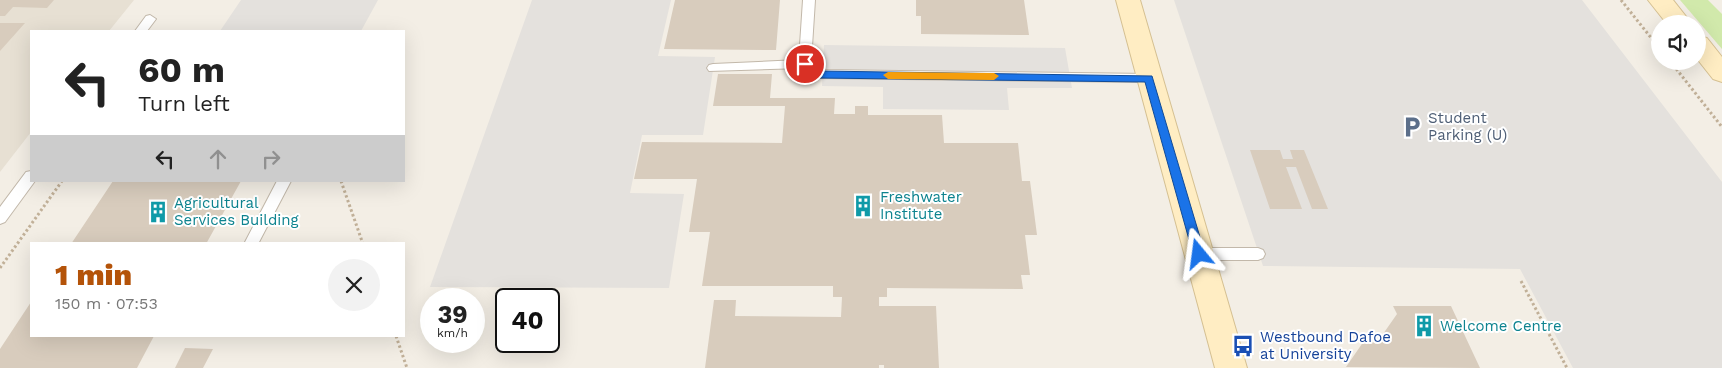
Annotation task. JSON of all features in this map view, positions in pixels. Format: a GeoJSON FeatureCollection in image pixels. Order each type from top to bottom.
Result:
{"type":"FeatureCollection","features":[{"type":"Feature","properties":{"kind":"street"},"geometry":{"type":"LineString","coordinates":[[1128,0],[1231,368]]}},
{"type":"Feature","properties":{"kind":"street"},"geometry":{"type":"LineString","coordinates":[[1660,0],[1672,15]]}},
{"type":"Feature","properties":{"kind":"street"},"geometry":{"type":"LineString","coordinates":[[1706,54],[1722,73]]}},
{"type":"Feature","properties":{"kind":"lane"},"geometry":{"type":"LineString","coordinates":[[805,64],[809,0]]}},
{"type":"Feature","properties":{"kind":"lane"},"geometry":{"type":"LineString","coordinates":[[142,30],[150,19]]}},
{"type":"Feature","properties":{"kind":"lane"},"geometry":{"type":"LineString","coordinates":[[713,68],[805,64],[819,74],[1149,78]]}},
{"type":"Feature","properties":{"kind":"lane"},"geometry":{"type":"LineString","coordinates":[[0,218],[30,177]]}},
{"type":"Feature","properties":{"kind":"lane"},"geometry":{"type":"LineString","coordinates":[[252,242],[283,182]]}},
{"type":"Feature","properties":{"kind":"lane"},"geometry":{"type":"LineString","coordinates":[[1199,254],[1258,254]]}},
{"type":"Feature","properties":{"kind":"path"},"geometry":{"type":"LineString","coordinates":[[1621,0],[1651,38]]}},
{"type":"Feature","properties":{"kind":"path"},"geometry":{"type":"LineString","coordinates":[[1677,70],[1722,127]]}},
{"type":"Feature","properties":{"kind":"path"},"geometry":{"type":"LineString","coordinates":[[0,268],[61,182]]}},
{"type":"Feature","properties":{"kind":"path"},"geometry":{"type":"LineString","coordinates":[[342,182],[363,242]]}},
{"type":"Feature","properties":{"kind":"path"},"geometry":{"type":"LineString","coordinates":[[1521,282],[1567,368]]}},
{"type":"Feature","properties":{"kind":"path"},"geometry":{"type":"LineString","coordinates":[[396,337],[407,368]]}},
{"type":"Feature","properties":{"kind":"shaded area"},"geometry":{"type":"Polygon","coordinates":[[[0,0],[134,0],[110,30],[30,30],[30,133],[0,172],[0,0]]]}},
{"type":"Feature","properties":{"kind":"shaded area"},"geometry":{"type":"Polygon","coordinates":[[[241,0],[378,0],[362,30],[221,30],[241,0]]]}},
{"type":"Feature","properties":{"kind":"shaded area"},"geometry":{"type":"Polygon","coordinates":[[[532,0],[671,0],[658,56],[715,57],[703,135],[642,135],[630,193],[684,194],[669,288],[430,287],[532,0]]]}},
{"type":"Feature","properties":{"kind":"shaded area","name":"Student Parking (U)"},"geometry":{"type":"Polygon","coordinates":[[[1174,0],[1582,0],[1722,182],[1722,368],[1573,368],[1520,269],[1263,266],[1174,0]]]}},
{"type":"Feature","properties":{"kind":"shaded area"},"geometry":{"type":"Polygon","coordinates":[[[824,45],[1065,48],[1072,88],[1007,88],[1009,110],[883,109],[883,87],[822,86],[824,45]]]}},
{"type":"Feature","properties":{"kind":"green space"},"geometry":{"type":"Polygon","coordinates":[[[1680,0],[1708,0],[1722,14],[1722,49],[1706,30],[1706,15],[1693,15],[1680,0]]]}},
{"type":"Feature","properties":{"kind":"building"},"geometry":{"type":"Polygon","coordinates":[[[0,0],[54,0],[47,8],[13,7],[5,16],[0,16],[0,0]]]}},
{"type":"Feature","properties":{"kind":"building"},"geometry":{"type":"Polygon","coordinates":[[[675,0],[780,0],[776,50],[664,49],[675,0]]]}},
{"type":"Feature","properties":{"kind":"building"},"geometry":{"type":"Polygon","coordinates":[[[916,0],[1024,0],[1029,35],[921,34],[921,16],[916,16],[916,0]]]}},
{"type":"Feature","properties":{"kind":"building"},"geometry":{"type":"Polygon","coordinates":[[[0,23],[25,23],[0,51],[0,23]]]}},
{"type":"Feature","properties":{"kind":"building","name":"Freshwater Institute"},"geometry":{"type":"Polygon","coordinates":[[[718,74],[772,74],[770,98],[835,98],[834,114],[855,114],[855,106],[868,106],[868,115],[942,115],[944,143],[1018,143],[1022,181],[1030,181],[1037,235],[1025,235],[1030,275],[1021,275],[1023,289],[887,288],[887,297],[879,297],[879,306],[936,306],[939,368],[884,368],[884,365],[879,365],[879,368],[705,368],[714,300],[736,300],[735,316],[841,317],[842,297],[833,297],[833,286],[702,286],[710,232],[689,232],[697,179],[634,179],[642,142],[782,143],[785,106],[713,106],[718,74]]]}},
{"type":"Feature","properties":{"kind":"building"},"geometry":{"type":"Polygon","coordinates":[[[1250,150],[1280,150],[1283,159],[1293,159],[1290,150],[1304,150],[1328,209],[1312,209],[1296,167],[1286,167],[1302,209],[1270,209],[1250,150]]]}},
{"type":"Feature","properties":{"kind":"building","name":"Agricultural Services Building"},"geometry":{"type":"Polygon","coordinates":[[[112,182],[240,182],[207,242],[72,242],[112,182]]]}},
{"type":"Feature","properties":{"kind":"building"},"geometry":{"type":"Polygon","coordinates":[[[30,304],[30,337],[153,337],[137,368],[0,368],[0,349],[30,304]]]}},
{"type":"Feature","properties":{"kind":"building","name":"Welcome Centre"},"geometry":{"type":"Polygon","coordinates":[[[1393,306],[1451,306],[1480,368],[1346,367],[1366,338],[1376,344],[1397,314],[1393,306]]]}},
{"type":"Feature","properties":{"kind":"building"},"geometry":{"type":"Polygon","coordinates":[[[185,348],[213,349],[203,368],[175,368],[185,348]]]}},
{"type":"Feature","properties":{"kind":"slow traffic"},"geometry":{"type":"LineString","coordinates":[[888,75],[994,76]]}},
{"type":"Feature","properties":{"kind":"place","name":"Student Parking (U)"},"geometry":{"type":"Point","coordinates":[1412,127]}},
{"type":"Feature","properties":{"kind":"place","name":"Freshwater Institute"},"geometry":{"type":"Point","coordinates":[863,206]}},
{"type":"Feature","properties":{"kind":"place","name":"Agricultural Services Building"},"geometry":{"type":"Point","coordinates":[158,212]}},
{"type":"Feature","properties":{"kind":"place","name":"Welcome Centre"},"geometry":{"type":"Point","coordinates":[1424,326]}},
{"type":"Feature","properties":{"kind":"place","name":"Westbound Dafoe at University"},"geometry":{"type":"Point","coordinates":[1243,346]}},
{"type":"Feature","properties":{"kind":"route"},"geometry":{"type":"LineString","coordinates":[[805,64],[819,74],[1149,78],[1199,254]]}}]}
